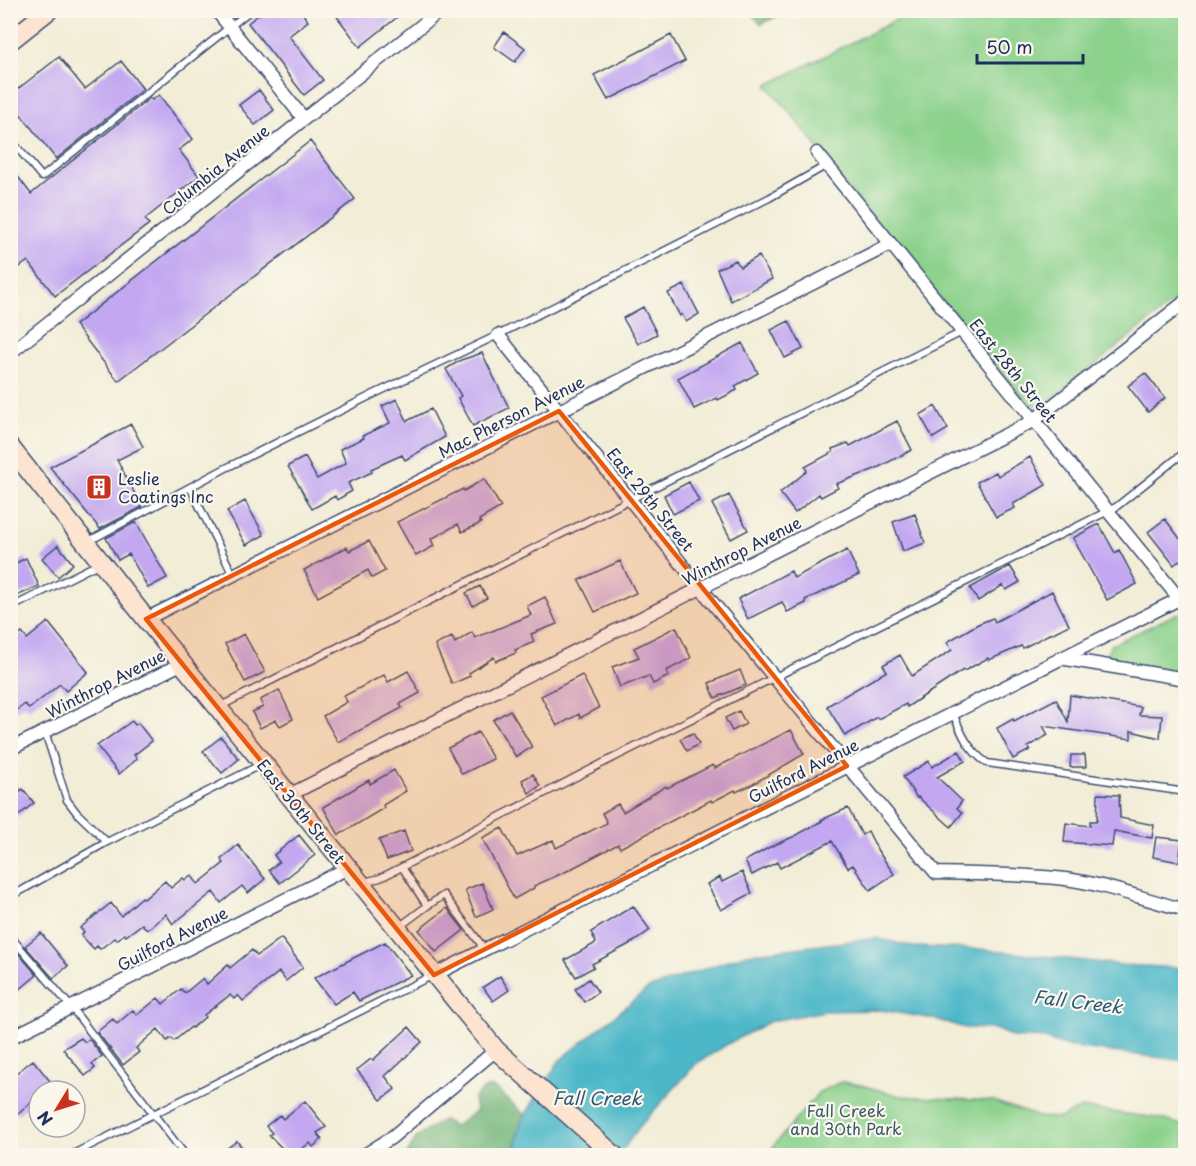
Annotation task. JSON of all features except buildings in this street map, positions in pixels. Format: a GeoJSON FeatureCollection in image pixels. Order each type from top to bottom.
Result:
{"type":"FeatureCollection","features":[{"type":"Feature","properties":{"kind":"main road"},"geometry":{"type":"LineString","coordinates":[[10,41],[49,10]]}},
{"type":"Feature","properties":{"kind":"main road","name":"East 30th Street"},"geometry":{"type":"LineString","coordinates":[[10,447],[146,619],[496,1050],[615,1155]]}},
{"type":"Feature","properties":{"kind":"street"},"geometry":{"type":"LineString","coordinates":[[216,10],[304,119]]}},
{"type":"Feature","properties":{"kind":"street","name":"Columbia Avenue"},"geometry":{"type":"LineString","coordinates":[[10,353],[441,10]]}},
{"type":"Feature","properties":{"kind":"street","name":"East 28th Street"},"geometry":{"type":"LineString","coordinates":[[817,153],[1107,511],[1183,600]]}},
{"type":"Feature","properties":{"kind":"street","name":"Mac Pherson Avenue"},"geometry":{"type":"LineString","coordinates":[[146,619],[891,244]]}},
{"type":"Feature","properties":{"kind":"street","name":"Winthrop Avenue"},"geometry":{"type":"LineString","coordinates":[[289,795],[1034,421],[1185,302]]}},
{"type":"Feature","properties":{"kind":"street","name":"East 29th Street"},"geometry":{"type":"LineString","coordinates":[[498,335],[774,677],[936,873],[1025,875],[1066,879],[1105,887],[1185,910]]}},
{"type":"Feature","properties":{"kind":"street","name":"Guilford Avenue"},"geometry":{"type":"LineString","coordinates":[[434,975],[1060,658],[1183,600]]}},
{"type":"Feature","properties":{"kind":"street"},"geometry":{"type":"LineString","coordinates":[[1060,658],[1185,679]]}},
{"type":"Feature","properties":{"kind":"street","name":"Winthrop Avenue"},"geometry":{"type":"LineString","coordinates":[[10,749],[183,663]]}},
{"type":"Feature","properties":{"kind":"street","name":"Guilford Avenue"},"geometry":{"type":"LineString","coordinates":[[10,1038],[348,868]]}},
{"type":"Feature","properties":{"kind":"street"},"geometry":{"type":"LineString","coordinates":[[363,1155],[391,1138],[496,1050]]}},
{"type":"Feature","properties":{"kind":"lane"},"geometry":{"type":"LineString","coordinates":[[10,139],[42,177],[251,10]]}},
{"type":"Feature","properties":{"kind":"lane"},"geometry":{"type":"LineString","coordinates":[[86,543],[190,487],[372,395],[498,335],[769,198],[827,165]]}},
{"type":"Feature","properties":{"kind":"lane"},"geometry":{"type":"LineString","coordinates":[[218,707],[962,332]]}},
{"type":"Feature","properties":{"kind":"lane"},"geometry":{"type":"LineString","coordinates":[[360,883],[380,878],[546,791],[1116,507],[1185,451]]}},
{"type":"Feature","properties":{"kind":"lane"},"geometry":{"type":"LineString","coordinates":[[190,487],[233,575]]}},
{"type":"Feature","properties":{"kind":"lane"},"geometry":{"type":"LineString","coordinates":[[10,608],[102,562]]}},
{"type":"Feature","properties":{"kind":"lane"},"geometry":{"type":"LineString","coordinates":[[953,713],[970,748],[987,763],[1185,792]]}},
{"type":"Feature","properties":{"kind":"lane"},"geometry":{"type":"LineString","coordinates":[[45,732],[67,800],[107,842]]}},
{"type":"Feature","properties":{"kind":"lane"},"geometry":{"type":"LineString","coordinates":[[10,897],[107,842],[264,764]]}},
{"type":"Feature","properties":{"kind":"lane"},"geometry":{"type":"LineString","coordinates":[[402,867],[427,906]]}},
{"type":"Feature","properties":{"kind":"lane"},"geometry":{"type":"LineString","coordinates":[[397,929],[444,895],[483,950]]}},
{"type":"Feature","properties":{"kind":"lane"},"geometry":{"type":"LineString","coordinates":[[10,936],[71,1007],[186,1155]]}},
{"type":"Feature","properties":{"kind":"lane"},"geometry":{"type":"LineString","coordinates":[[69,1155],[434,975]]}},
{"type":"Feature","properties":{"kind":"highlighted area"},"geometry":{"type":"Polygon","coordinates":[[[559,411],[847,766],[434,975],[146,619],[559,411]]]}},
{"type":"Feature","properties":{"kind":"green space"},"geometry":{"type":"Polygon","coordinates":[[[749,11],[787,11],[761,24],[749,11]]]}},
{"type":"Feature","properties":{"kind":"green space"},"geometry":{"type":"Polygon","coordinates":[[[914,11],[1185,11],[1185,293],[1038,408],[1034,403],[1030,406],[824,159],[813,141],[767,85],[914,11]]]}},
{"type":"Feature","properties":{"kind":"green space"},"geometry":{"type":"Polygon","coordinates":[[[1178,613],[1185,621],[1185,673],[1111,662],[1107,653],[1111,645],[1178,613]]]}},
{"type":"Feature","properties":{"kind":"green space","name":"Fall Creek and 30th Park"},"geometry":{"type":"Polygon","coordinates":[[[841,1082],[900,1096],[993,1101],[1039,1117],[1061,1118],[1081,1108],[1158,1118],[1185,1126],[1185,1155],[766,1155],[819,1092],[841,1082]]]}},
{"type":"Feature","properties":{"kind":"green space"},"geometry":{"type":"Polygon","coordinates":[[[491,1087],[525,1115],[521,1122],[514,1155],[406,1156],[416,1138],[442,1120],[455,1126],[476,1111],[474,1098],[484,1089],[491,1087]]]}},
{"type":"Feature","properties":{"kind":"water","name":"Fall Creek"},"geometry":{"type":"Polygon","coordinates":[[[876,938],[914,947],[979,949],[1122,965],[1185,968],[1185,1061],[1065,1046],[1039,1037],[1015,1038],[995,1029],[965,1028],[934,1019],[881,1010],[825,1011],[771,1021],[697,1063],[640,1126],[619,1155],[514,1156],[521,1122],[559,1061],[648,989],[747,954],[876,938]]]}},
{"type":"Feature","properties":{"kind":"place","name":"Leslie Coatings Inc"},"geometry":{"type":"Point","coordinates":[99,487]}}]}
